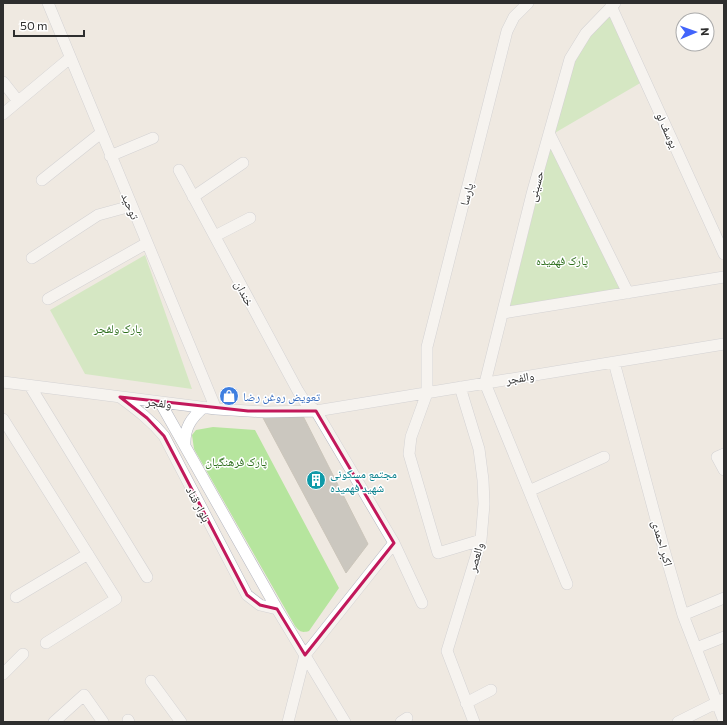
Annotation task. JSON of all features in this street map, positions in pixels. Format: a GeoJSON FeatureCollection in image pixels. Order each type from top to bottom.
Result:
{"type":"FeatureCollection","features":[{"type":"Feature","properties":{"kind":"street","name":"توحید"},"geometry":{"type":"LineString","coordinates":[[48,3],[68,49],[70,58],[110,156],[216,409]]}},
{"type":"Feature","properties":{"kind":"street","name":"پارسا"},"geometry":{"type":"LineString","coordinates":[[481,540],[438,553],[409,454],[411,437],[426,393],[427,347],[506,31],[514,17],[528,3]]}},
{"type":"Feature","properties":{"kind":"street","name":"حسینی"},"geometry":{"type":"LineString","coordinates":[[485,383],[549,134],[570,59],[586,33],[613,5]]}},
{"type":"Feature","properties":{"kind":"street","name":"یوسف لو"},"geometry":{"type":"LineString","coordinates":[[613,5],[724,254]]}},
{"type":"Feature","properties":{"kind":"street"},"geometry":{"type":"LineString","coordinates":[[3,114],[70,58]]}},
{"type":"Feature","properties":{"kind":"street"},"geometry":{"type":"LineString","coordinates":[[3,82],[18,101]]}},
{"type":"Feature","properties":{"kind":"street"},"geometry":{"type":"LineString","coordinates":[[42,180],[101,133]]}},
{"type":"Feature","properties":{"kind":"street"},"geometry":{"type":"LineString","coordinates":[[549,134],[628,293]]}},
{"type":"Feature","properties":{"kind":"street"},"geometry":{"type":"LineString","coordinates":[[110,156],[153,138]]}},
{"type":"Feature","properties":{"kind":"street"},"geometry":{"type":"LineString","coordinates":[[193,197],[243,163]]}},
{"type":"Feature","properties":{"kind":"street","name":"خندان"},"geometry":{"type":"LineString","coordinates":[[179,170],[298,392],[305,402],[316,411],[394,543],[422,603]]}},
{"type":"Feature","properties":{"kind":"street"},"geometry":{"type":"LineString","coordinates":[[32,258],[98,215],[131,206]]}},
{"type":"Feature","properties":{"kind":"street"},"geometry":{"type":"LineString","coordinates":[[215,236],[250,218]]}},
{"type":"Feature","properties":{"kind":"street"},"geometry":{"type":"LineString","coordinates":[[48,299],[147,243]]}},
{"type":"Feature","properties":{"kind":"street"},"geometry":{"type":"LineString","coordinates":[[503,313],[724,277]]}},
{"type":"Feature","properties":{"kind":"street","name":"والفجر"},"geometry":{"type":"LineString","coordinates":[[316,411],[724,344]]}},
{"type":"Feature","properties":{"kind":"street","name":"اکبر احمدی"},"geometry":{"type":"LineString","coordinates":[[614,362],[683,615],[720,701],[724,720]]}},
{"type":"Feature","properties":{"kind":"street","name":"ولفجر"},"geometry":{"type":"LineString","coordinates":[[3,382],[216,409],[265,412],[316,411]]}},
{"type":"Feature","properties":{"kind":"street"},"geometry":{"type":"LineString","coordinates":[[485,383],[567,584]]}},
{"type":"Feature","properties":{"kind":"street"},"geometry":{"type":"LineString","coordinates":[[30,386],[147,577]]}},
{"type":"Feature","properties":{"kind":"street","name":"والعصر"},"geometry":{"type":"LineString","coordinates":[[460,387],[479,449],[484,504],[481,540],[446,651],[474,722]]}},
{"type":"Feature","properties":{"kind":"street","name":"بلوار قناد"},"geometry":{"type":"LineString","coordinates":[[120,397],[148,418],[164,436],[247,595],[260,605],[277,609]]}},
{"type":"Feature","properties":{"kind":"street","name":"بلوار قناد"},"geometry":{"type":"LineString","coordinates":[[160,402],[277,609],[345,722]]}},
{"type":"Feature","properties":{"kind":"street"},"geometry":{"type":"LineString","coordinates":[[185,446],[187,427],[196,414],[204,407]]}},
{"type":"Feature","properties":{"kind":"street"},"geometry":{"type":"LineString","coordinates":[[3,419],[116,600],[46,642]]}},
{"type":"Feature","properties":{"kind":"street"},"geometry":{"type":"LineString","coordinates":[[721,455],[724,470]]}},
{"type":"Feature","properties":{"kind":"street"},"geometry":{"type":"LineString","coordinates":[[529,491],[604,457]]}},
{"type":"Feature","properties":{"kind":"street"},"geometry":{"type":"LineString","coordinates":[[288,722],[306,655],[394,543]]}},
{"type":"Feature","properties":{"kind":"street"},"geometry":{"type":"LineString","coordinates":[[16,597],[88,554]]}},
{"type":"Feature","properties":{"kind":"street"},"geometry":{"type":"LineString","coordinates":[[683,615],[724,598]]}},
{"type":"Feature","properties":{"kind":"street"},"geometry":{"type":"LineString","coordinates":[[696,648],[724,637]]}},
{"type":"Feature","properties":{"kind":"street"},"geometry":{"type":"LineString","coordinates":[[3,674],[23,654]]}},
{"type":"Feature","properties":{"kind":"street"},"geometry":{"type":"LineString","coordinates":[[151,681],[181,722]]}},
{"type":"Feature","properties":{"kind":"street"},"geometry":{"type":"LineString","coordinates":[[466,703],[491,690]]}},
{"type":"Feature","properties":{"kind":"street"},"geometry":{"type":"LineString","coordinates":[[54,722],[84,695],[103,722]]}},
{"type":"Feature","properties":{"kind":"street"},"geometry":{"type":"LineString","coordinates":[[678,722],[720,701]]}},
{"type":"Feature","properties":{"kind":"highlighted area"},"geometry":{"type":"Polygon","coordinates":[[[120,397],[248,411],[316,411],[394,543],[305,655],[277,609],[260,605],[247,595],[164,436],[147,418],[120,397]]]}},
{"type":"Feature","properties":{"kind":"green space"},"geometry":{"type":"Polygon","coordinates":[[[610,12],[642,82],[553,134],[572,60],[588,35],[610,12]]]}},
{"type":"Feature","properties":{"kind":"green space","name":"پارک فهمیده"},"geometry":{"type":"Polygon","coordinates":[[[550,145],[622,291],[510,306],[550,145]]]}},
{"type":"Feature","properties":{"kind":"green space","name":"پارک ولفجر"},"geometry":{"type":"Polygon","coordinates":[[[145,255],[192,389],[85,374],[50,310],[145,255]]]}},
{"type":"Feature","properties":{"kind":"green space","name":"پارک فرهنگیان"},"geometry":{"type":"Polygon","coordinates":[[[213,427],[255,430],[339,588],[309,631],[301,632],[295,626],[194,449],[192,435],[196,430],[213,427]]]}},
{"type":"Feature","properties":{"kind":"building","name":"مجتمع مسکونی شهید فهمیده"},"geometry":{"type":"Polygon","coordinates":[[[302,414],[368,544],[346,573],[262,416],[302,414]]]}},
{"type":"Feature","properties":{"kind":"place","name":"تعویض روغن رضا"},"geometry":{"type":"Point","coordinates":[229,396]}},
{"type":"Feature","properties":{"kind":"place","name":"مجتمع مسکونی شهید فهمیده"},"geometry":{"type":"Point","coordinates":[316,480]}}]}
